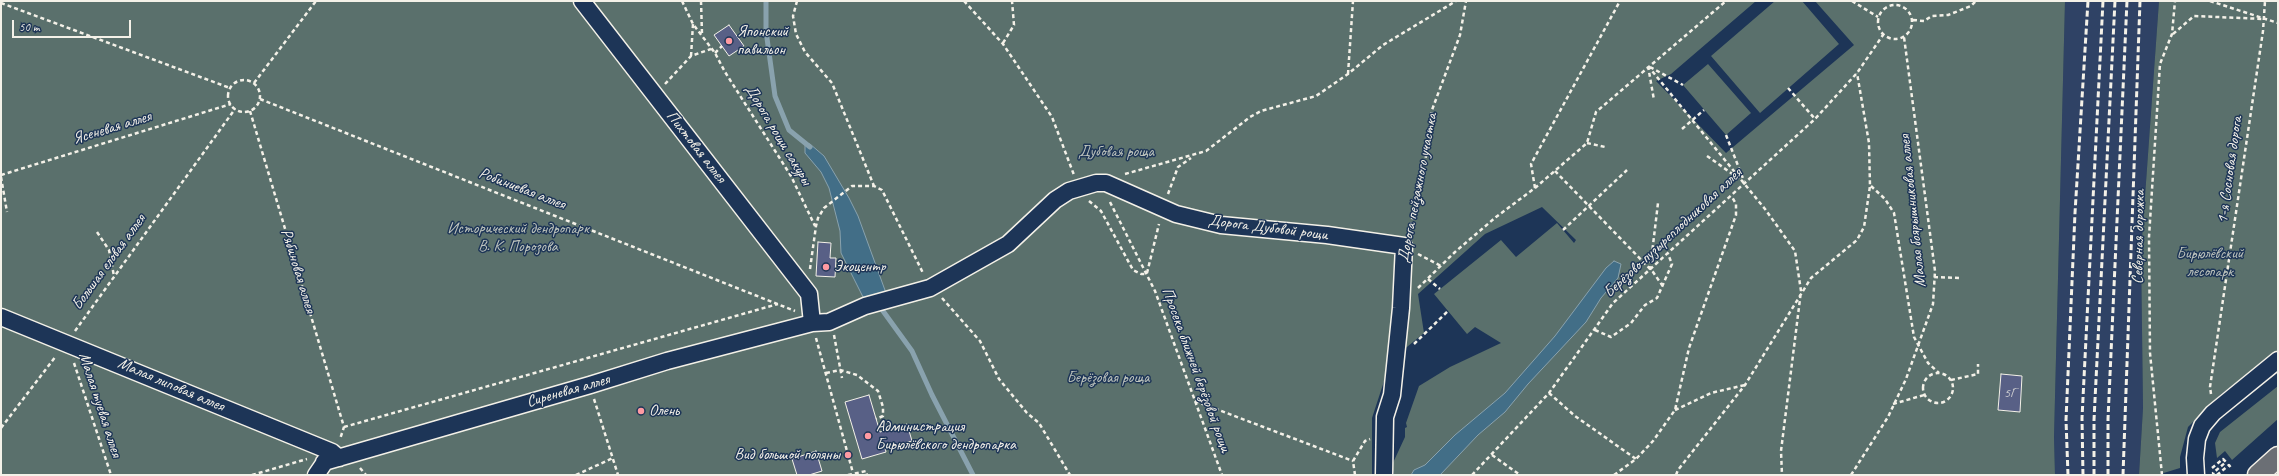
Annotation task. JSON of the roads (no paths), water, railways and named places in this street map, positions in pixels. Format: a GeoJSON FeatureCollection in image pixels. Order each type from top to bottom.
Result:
{"type":"FeatureCollection","features":[{"type":"Feature","properties":{"kind":"main road"},"geometry":{"type":"LineString","coordinates":[[2258,475],[2278,457]]}},
{"type":"Feature","properties":{"kind":"street","name":"Пихтовая аллея"},"geometry":{"type":"LineString","coordinates":[[582,1],[808,294]]}},
{"type":"Feature","properties":{"kind":"street","name":"Дорога Дубовой рощи"},"geometry":{"type":"LineString","coordinates":[[829,322],[865,306],[930,288],[1008,244],[1055,200],[1078,187],[1101,183],[1163,209],[1222,225],[1327,235],[1404,246]]}},
{"type":"Feature","properties":{"kind":"street","name":"Дорога пейзажного участка"},"geometry":{"type":"LineString","coordinates":[[1384,475],[1385,417],[1392,395],[1401,308],[1404,246]]}},
{"type":"Feature","properties":{"kind":"street"},"geometry":{"type":"LineString","coordinates":[[808,294],[812,323]]}},
{"type":"Feature","properties":{"kind":"street"},"geometry":{"type":"LineString","coordinates":[[789,331],[808,294]]}},
{"type":"Feature","properties":{"kind":"street","name":"Малая липовая аллея"},"geometry":{"type":"LineString","coordinates":[[1,317],[67,342],[328,462]]}},
{"type":"Feature","properties":{"kind":"street","name":"Сиреневая аллея"},"geometry":{"type":"LineString","coordinates":[[328,462],[667,361],[789,331],[812,323],[829,322]]}},
{"type":"Feature","properties":{"kind":"street"},"geometry":{"type":"LineString","coordinates":[[2203,473],[2195,458],[2197,439],[2202,426],[2214,413],[2278,360]]}},
{"type":"Feature","properties":{"kind":"waterway"},"geometry":{"type":"LineString","coordinates":[[766,1],[766,31],[775,96],[789,130],[810,147]]}},
{"type":"Feature","properties":{"kind":"waterway"},"geometry":{"type":"LineString","coordinates":[[883,311],[912,351],[932,395],[973,475]]}},
{"type":"Feature","properties":{"kind":"railway"},"geometry":{"type":"LineString","coordinates":[[2068,475],[2066,420],[2075,213],[2088,1]]}},
{"type":"Feature","properties":{"kind":"railway"},"geometry":{"type":"LineString","coordinates":[[2083,475],[2082,418],[2103,1]]}},
{"type":"Feature","properties":{"kind":"railway"},"geometry":{"type":"LineString","coordinates":[[2094,475],[2094,420],[2115,1]]}},
{"type":"Feature","properties":{"kind":"railway"},"geometry":{"type":"LineString","coordinates":[[2108,475],[2108,419],[2127,1]]}},
{"type":"Feature","properties":{"kind":"railway"},"geometry":{"type":"LineString","coordinates":[[2123,475],[2140,1]]}},
{"type":"Feature","properties":{"kind":"place","name":"Японcкий павильон"},"geometry":{"type":"Point","coordinates":[729,41]}},
{"type":"Feature","properties":{"kind":"place","name":"Экоцентр"},"geometry":{"type":"Point","coordinates":[826,267]}},
{"type":"Feature","properties":{"kind":"place","name":"Олень"},"geometry":{"type":"Point","coordinates":[641,411]}},
{"type":"Feature","properties":{"kind":"place","name":"Администрация Бирюлёвского дендропарка"},"geometry":{"type":"Point","coordinates":[868,436]}},
{"type":"Feature","properties":{"kind":"place","name":"Вид большой поляны"},"geometry":{"type":"Point","coordinates":[848,455]}},
{"type":"Feature","properties":{"kind":"park label","name":"Дубовая роща"},"geometry":{"type":"Point","coordinates":[1116,152]}},
{"type":"Feature","properties":{"kind":"park label","name":"Исторический дендропарк В. К. Порозова"},"geometry":{"type":"Point","coordinates":[518,238]}},
{"type":"Feature","properties":{"kind":"park label","name":"Бирюлёвский лесопарк"},"geometry":{"type":"Point","coordinates":[2210,263]}},
{"type":"Feature","properties":{"kind":"park label","name":"Берёзовая роща"},"geometry":{"type":"Point","coordinates":[1108,378]}}]}
